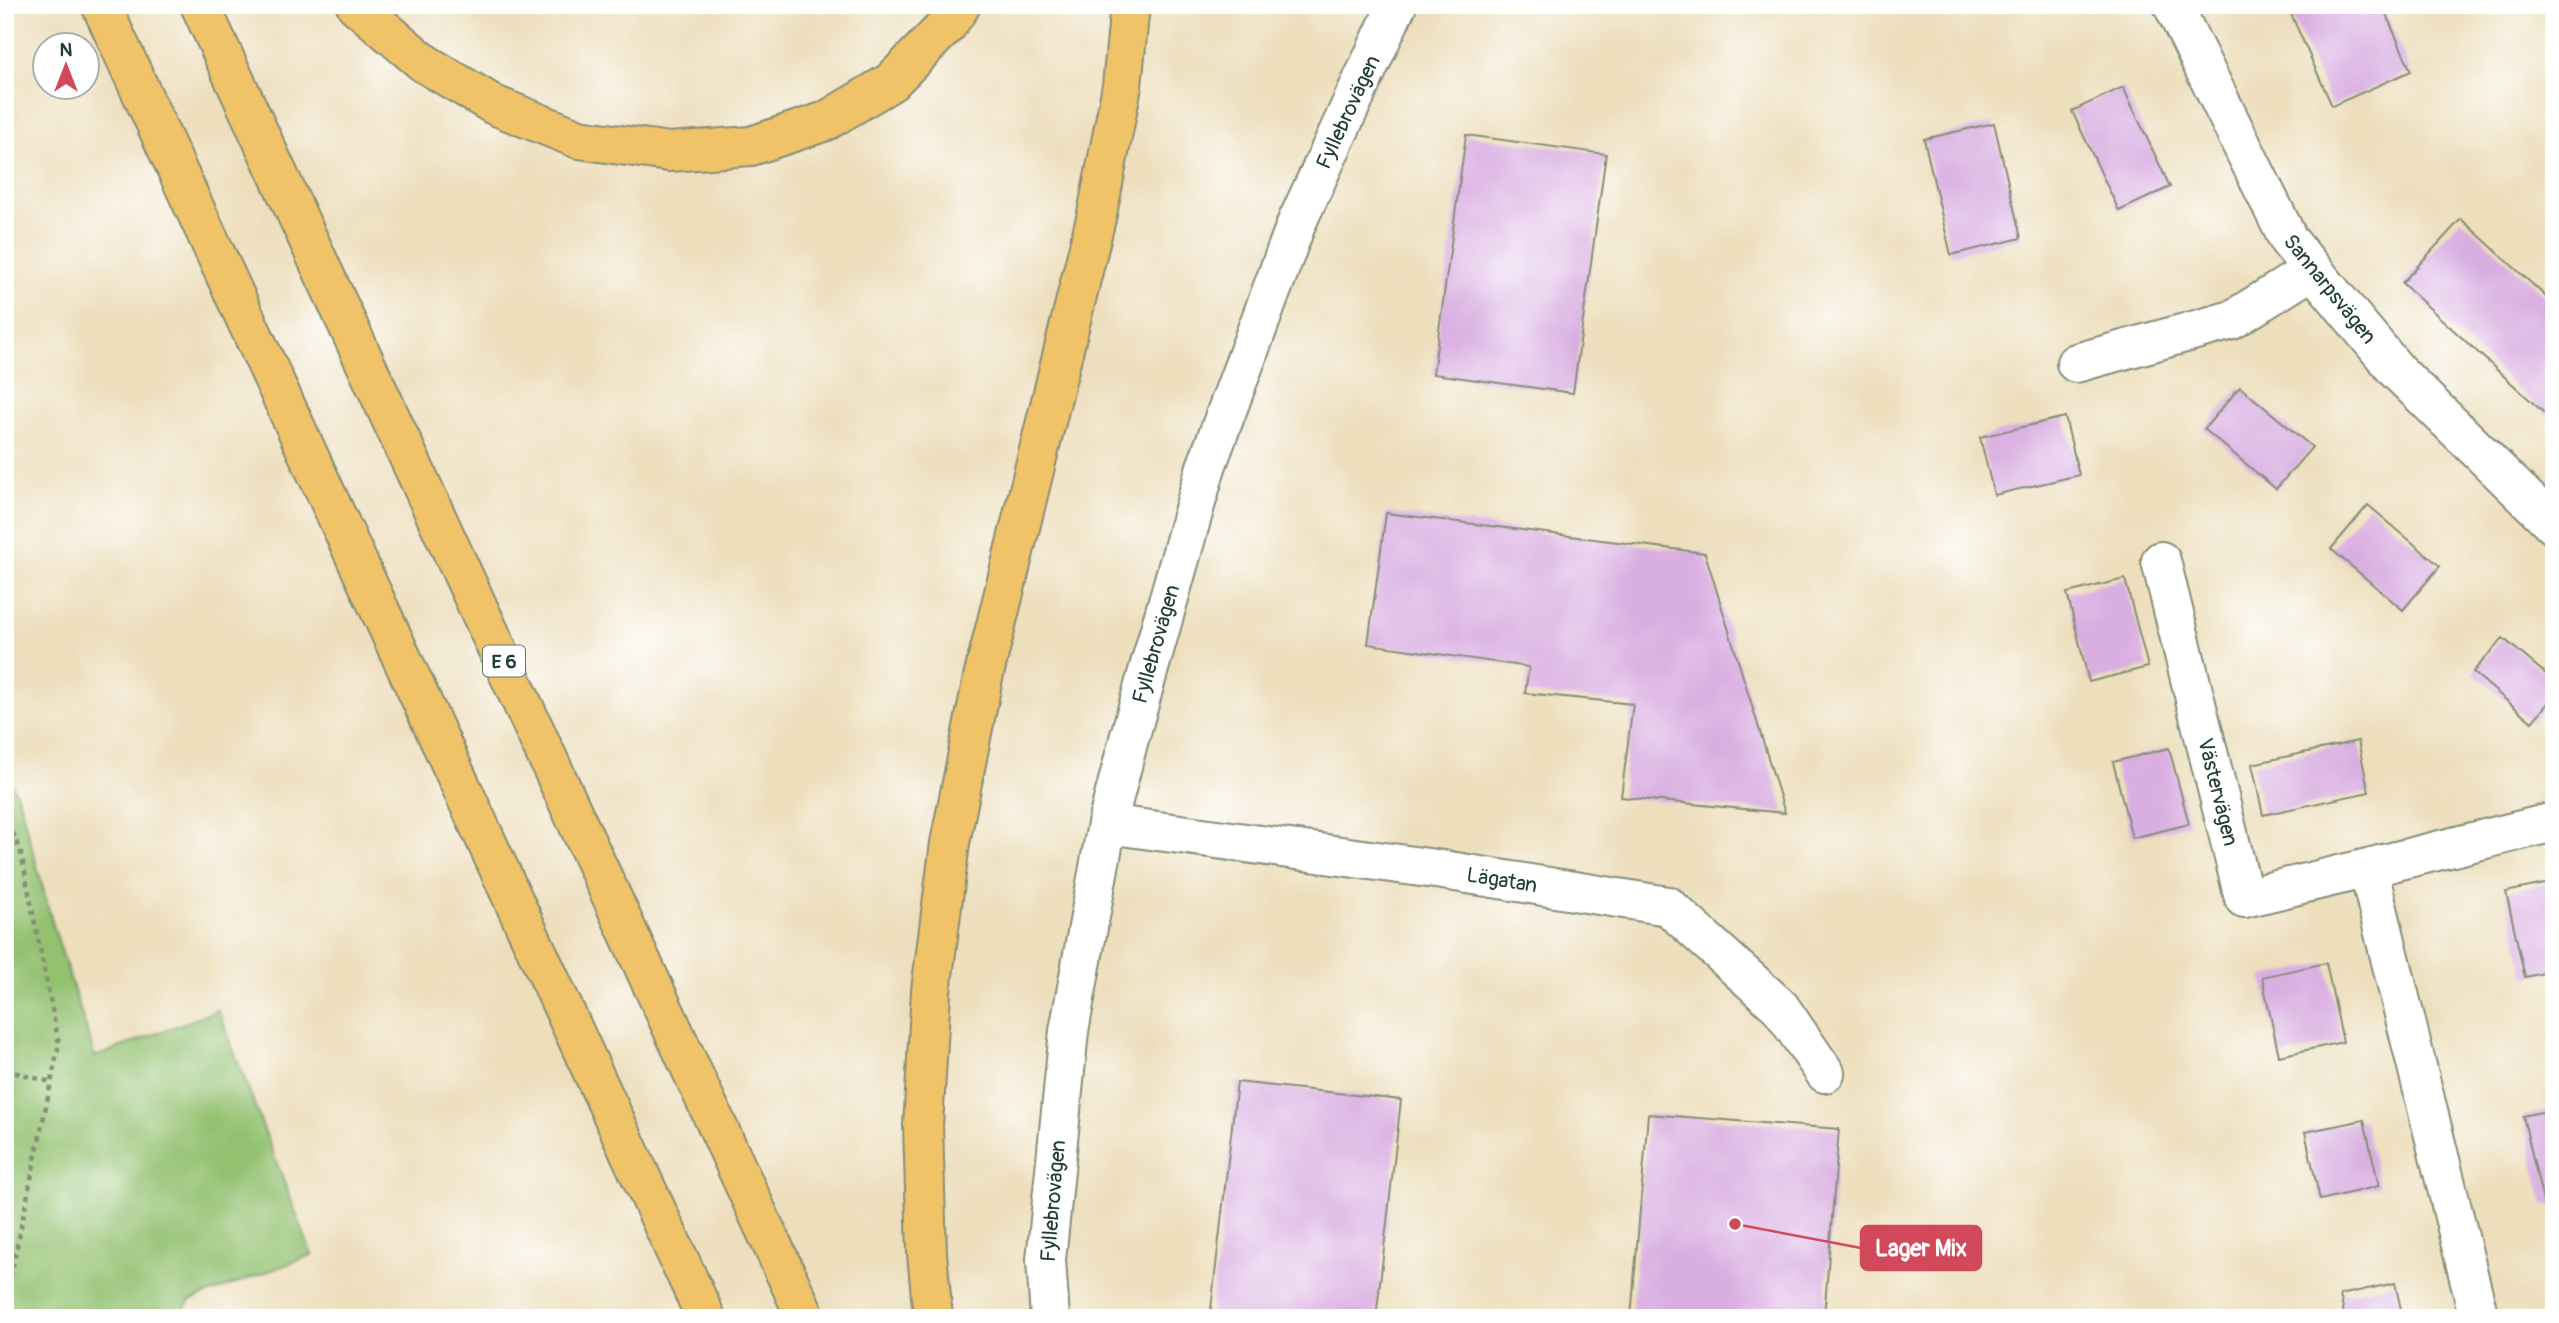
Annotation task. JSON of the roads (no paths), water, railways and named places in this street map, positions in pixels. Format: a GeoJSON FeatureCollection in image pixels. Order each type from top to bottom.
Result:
{"type":"FeatureCollection","features":[{"type":"Feature","properties":{"kind":"highway"},"geometry":{"type":"LineString","coordinates":[[101,5],[706,1318]]}},
{"type":"Feature","properties":{"kind":"highway","name":"E 6"},"geometry":{"type":"LineString","coordinates":[[200,5],[806,1318]]}},
{"type":"Feature","properties":{"kind":"highway"},"geometry":{"type":"LineString","coordinates":[[356,5],[424,63],[494,105],[579,139],[669,152],[751,146],[826,121],[891,82],[948,24],[961,5]]}},
{"type":"Feature","properties":{"kind":"highway"},"geometry":{"type":"LineString","coordinates":[[933,1318],[927,1253],[923,1126],[931,991],[950,843],[982,678],[1097,214],[1122,86],[1130,5]]}},
{"type":"Feature","properties":{"kind":"street","name":"Fyllebrovägen"},"geometry":{"type":"LineString","coordinates":[[1050,1318],[1046,1260],[1069,1031],[1107,824],[1206,467],[1297,222],[1397,5]]}},
{"type":"Feature","properties":{"kind":"street","name":"Sannarpsvägen"},"geometry":{"type":"LineString","coordinates":[[2173,5],[2289,241],[2397,371],[2554,525]]}},
{"type":"Feature","properties":{"kind":"street"},"geometry":{"type":"LineString","coordinates":[[2076,363],[2232,320],[2312,270]]}},
{"type":"Feature","properties":{"kind":"street","name":"Västervägen"},"geometry":{"type":"LineString","coordinates":[[2161,561],[2244,898],[2554,821]]}},
{"type":"Feature","properties":{"kind":"street","name":"Lägatan"},"geometry":{"type":"LineString","coordinates":[[1107,824],[1443,870],[1668,906],[1780,1007],[1825,1073]]}},
{"type":"Feature","properties":{"kind":"street"},"geometry":{"type":"LineString","coordinates":[[2368,868],[2479,1318]]}},
{"type":"Feature","properties":{"kind":"place","name":"Lager Mix"},"geometry":{"type":"Point","coordinates":[1735,1224]}}]}
